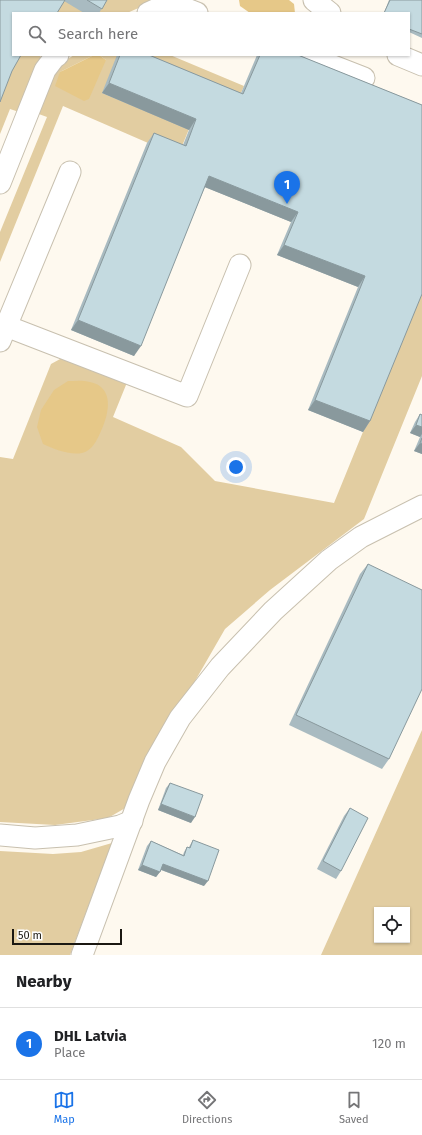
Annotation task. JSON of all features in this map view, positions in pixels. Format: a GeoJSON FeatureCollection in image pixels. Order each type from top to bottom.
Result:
{"type":"FeatureCollection","features":[{"type":"Feature","properties":{"kind":"street"},"geometry":{"type":"LineString","coordinates":[[314,0],[329,12]]}},
{"type":"Feature","properties":{"kind":"street"},"geometry":{"type":"LineString","coordinates":[[150,12],[174,1],[195,12]]}},
{"type":"Feature","properties":{"kind":"street"},"geometry":{"type":"LineString","coordinates":[[0,182],[45,70],[57,56]]}},
{"type":"Feature","properties":{"kind":"street"},"geometry":{"type":"LineString","coordinates":[[308,56],[364,78]]}},
{"type":"Feature","properties":{"kind":"street"},"geometry":{"type":"LineString","coordinates":[[400,56],[422,65]]}},
{"type":"Feature","properties":{"kind":"street"},"geometry":{"type":"LineString","coordinates":[[70,172],[3,334],[187,396],[240,266]]}},
{"type":"Feature","properties":{"kind":"street"},"geometry":{"type":"LineString","coordinates":[[82,955],[155,762],[180,718],[220,667],[273,611],[329,560],[362,537],[422,506]]}},
{"type":"Feature","properties":{"kind":"street"},"geometry":{"type":"LineString","coordinates":[[0,835],[35,838],[77,835],[120,826],[132,821]]}},
{"type":"Feature","properties":{"kind":"shaded area"},"geometry":{"type":"Polygon","coordinates":[[[0,0],[157,0],[129,12],[12,12],[12,56],[41,56],[22,113],[10,109],[0,134],[0,0]]]}},
{"type":"Feature","properties":{"kind":"shaded area"},"geometry":{"type":"Polygon","coordinates":[[[239,0],[289,0],[294,4],[295,12],[249,12],[240,6],[239,0]]]}},
{"type":"Feature","properties":{"kind":"shaded area"},"geometry":{"type":"Polygon","coordinates":[[[72,56],[92,56],[60,72],[106,60],[100,56],[172,56],[244,86],[236,104],[102,93],[189,129],[178,156],[63,106],[0,262],[0,232],[47,117],[36,113],[54,68],[72,56]]]}},
{"type":"Feature","properties":{"kind":"shaded area"},"geometry":{"type":"Polygon","coordinates":[[[92,56],[100,56],[106,60],[89,99],[84,101],[55,86],[60,72],[92,56]]]}},
{"type":"Feature","properties":{"kind":"shaded area"},"geometry":{"type":"Polygon","coordinates":[[[422,287],[422,376],[364,519],[270,590],[225,629],[191,688],[157,737],[135,783],[127,807],[108,818],[55,825],[0,822],[0,457],[13,459],[51,364],[62,358],[128,380],[113,417],[181,447],[215,481],[334,503],[422,287]]]}},
{"type":"Feature","properties":{"kind":"shaded area"},"geometry":{"type":"Polygon","coordinates":[[[68,381],[85,381],[98,385],[107,395],[108,402],[108,409],[104,424],[97,439],[92,447],[87,451],[77,454],[65,452],[43,444],[37,427],[41,410],[54,390],[68,381]]]}},
{"type":"Feature","properties":{"kind":"shaded area"},"geometry":{"type":"Polygon","coordinates":[[[422,730],[422,955],[321,955],[422,730]]]}},
{"type":"Feature","properties":{"kind":"shaded area"},"geometry":{"type":"Polygon","coordinates":[[[112,843],[70,955],[0,955],[0,851],[53,854],[81,852],[112,843]]]}},
{"type":"Feature","properties":{"kind":"building"},"geometry":{"type":"Polygon","coordinates":[[[0,0],[65,0],[58,12],[12,12],[12,56],[20,56],[12,71],[0,102],[0,0]]]}},
{"type":"Feature","properties":{"kind":"building"},"geometry":{"type":"Polygon","coordinates":[[[87,0],[107,0],[102,9],[87,0]]]}},
{"type":"Feature","properties":{"kind":"building"},"geometry":{"type":"Polygon","coordinates":[[[390,0],[422,0],[422,34],[410,29],[410,12],[384,12],[390,0]]]}},
{"type":"Feature","properties":{"kind":"building"},"geometry":{"type":"Polygon","coordinates":[[[120,56],[151,56],[243,94],[260,56],[300,56],[422,105],[422,294],[370,421],[315,400],[365,276],[284,245],[298,212],[209,176],[141,346],[78,320],[154,133],[186,146],[196,119],[109,83],[120,56]]]}},
{"type":"Feature","properties":{"kind":"building"},"geometry":{"type":"Polygon","coordinates":[[[420,414],[422,415],[422,427],[416,425],[420,414]]]}},
{"type":"Feature","properties":{"kind":"building"},"geometry":{"type":"Polygon","coordinates":[[[368,564],[422,590],[422,689],[389,759],[296,715],[368,564]]]}},
{"type":"Feature","properties":{"kind":"building"},"geometry":{"type":"Polygon","coordinates":[[[170,783],[203,795],[195,817],[161,804],[170,783]]]}},
{"type":"Feature","properties":{"kind":"building"},"geometry":{"type":"Polygon","coordinates":[[[350,808],[368,818],[341,871],[323,861],[350,808]]]}},
{"type":"Feature","properties":{"kind":"building"},"geometry":{"type":"Polygon","coordinates":[[[193,840],[219,850],[208,881],[163,864],[160,872],[142,865],[151,841],[184,856],[187,847],[190,848],[193,840]]]}},
{"type":"Feature","properties":{"kind":"place","name":"DHL Latvia"},"geometry":{"type":"Point","coordinates":[287,204]}}]}
